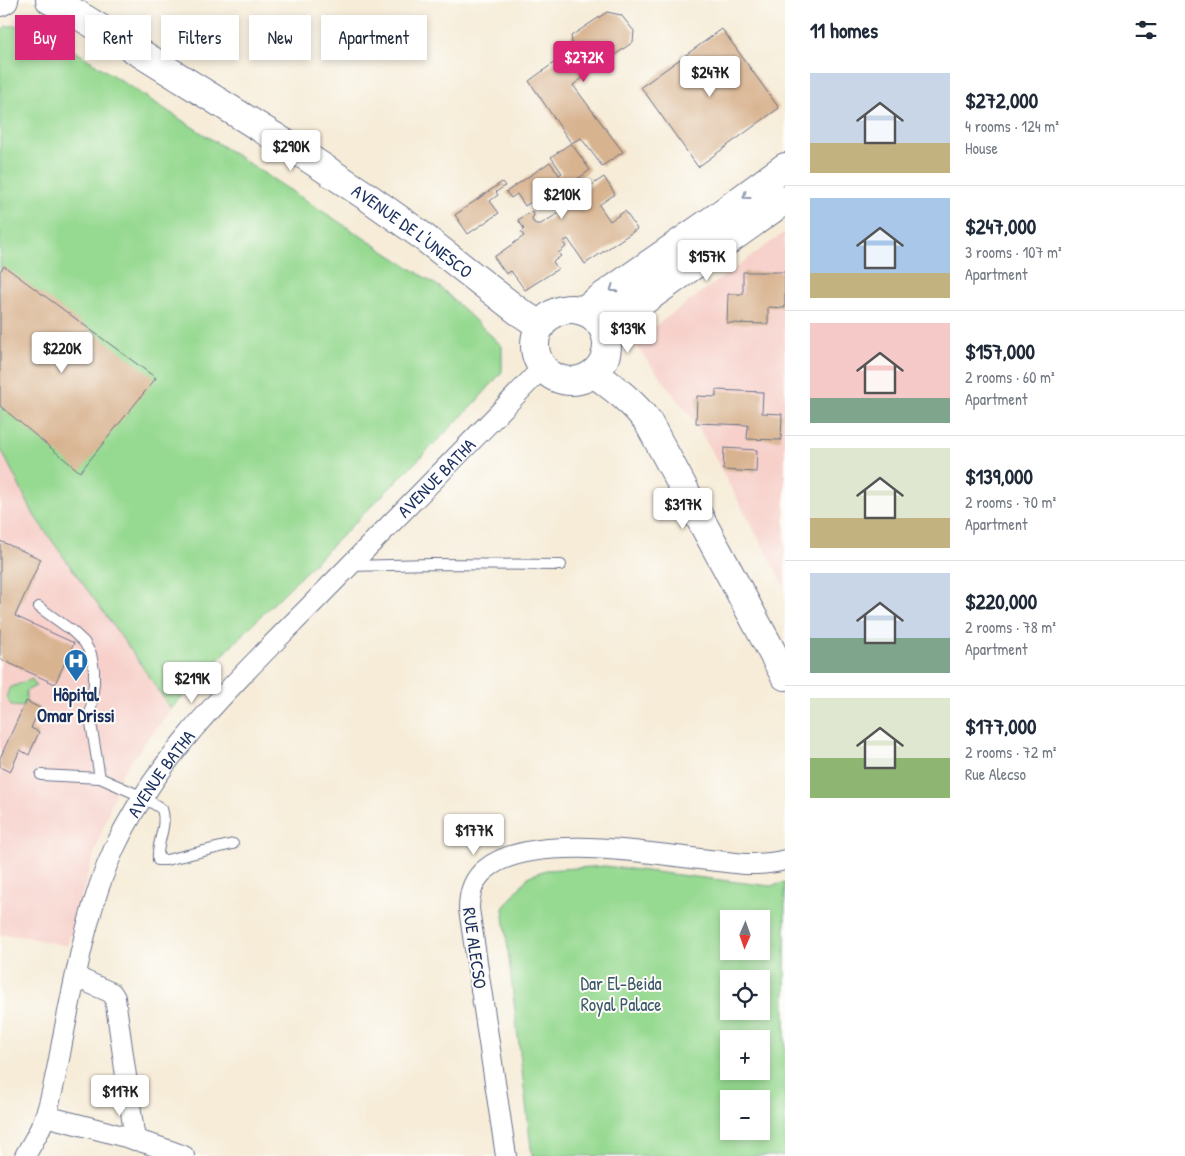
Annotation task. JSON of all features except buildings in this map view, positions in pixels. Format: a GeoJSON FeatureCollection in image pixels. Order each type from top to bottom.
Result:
{"type":"FeatureCollection","features":[{"type":"Feature","properties":{"kind":"main road"},"geometry":{"type":"LineString","coordinates":[[0,2],[4,0]]}},
{"type":"Feature","properties":{"kind":"main road","name":"AVENUE DE L'UNESCO"},"geometry":{"type":"LineString","coordinates":[[50,0],[70,10],[304,155],[369,198],[417,232],[518,311],[541,326]]}},
{"type":"Feature","properties":{"kind":"main road"},"geometry":{"type":"LineString","coordinates":[[582,311],[785,167]]}},
{"type":"Feature","properties":{"kind":"main road"},"geometry":{"type":"LineString","coordinates":[[604,330],[785,200]]}},
{"type":"Feature","properties":{"kind":"main road"},"geometry":{"type":"LineString","coordinates":[[567,310],[582,311],[597,320],[604,330],[607,350],[604,360],[594,372],[584,378],[567,380],[557,377],[543,367],[536,347],[538,332],[548,318],[557,312],[567,310]]}},
{"type":"Feature","properties":{"kind":"main road"},"geometry":{"type":"LineString","coordinates":[[594,372],[620,392],[648,422],[785,676]]}},
{"type":"Feature","properties":{"kind":"street","name":"AVENUE BATHA"},"geometry":{"type":"LineString","coordinates":[[25,1156],[45,1116],[53,1088],[95,897],[127,824],[162,768],[186,737],[251,667],[543,367]]}},
{"type":"Feature","properties":{"kind":"street","name":"RUE ALECSO"},"geometry":{"type":"LineString","coordinates":[[506,1156],[469,909],[470,891],[485,870],[501,860],[512,856],[554,848],[630,850],[744,864],[785,860]]}},
{"type":"Feature","properties":{"kind":"street"},"geometry":{"type":"LineString","coordinates":[[76,977],[112,993],[115,998],[135,1140]]}},
{"type":"Feature","properties":{"kind":"street"},"geometry":{"type":"LineString","coordinates":[[45,1116],[135,1140],[184,1156]]}},
{"type":"Feature","properties":{"kind":"lane"},"geometry":{"type":"LineString","coordinates":[[349,566],[432,564],[561,565]]}},
{"type":"Feature","properties":{"kind":"lane"},"geometry":{"type":"LineString","coordinates":[[39,607],[71,630],[84,642],[92,654],[94,683],[90,717],[100,778]]}},
{"type":"Feature","properties":{"kind":"lane"},"geometry":{"type":"LineString","coordinates":[[41,776],[100,778],[143,797],[162,809],[164,816],[157,853],[158,860],[166,860],[233,844]]}},
{"type":"Feature","properties":{"kind":"shaded area"},"geometry":{"type":"Polygon","coordinates":[[[785,232],[785,587],[696,423],[633,342],[785,232]]]}},
{"type":"Feature","properties":{"kind":"shaded area","name":"Hôpital Omar Drissi"},"geometry":{"type":"Polygon","coordinates":[[[0,447],[35,517],[171,709],[122,773],[94,854],[67,946],[21,936],[0,935],[0,447]]]}},
{"type":"Feature","properties":{"kind":"green space"},"geometry":{"type":"Polygon","coordinates":[[[6,26],[15,26],[15,60],[75,60],[75,51],[85,57],[85,60],[89,60],[441,288],[502,346],[502,372],[474,404],[245,632],[171,709],[35,517],[0,447],[0,33],[6,26]]]}},
{"type":"Feature","properties":{"kind":"green space"},"geometry":{"type":"Polygon","coordinates":[[[32,679],[36,686],[26,691],[26,701],[23,707],[12,706],[6,698],[9,688],[32,679]]]}},
{"type":"Feature","properties":{"kind":"green space","name":"Dar El-Beida Royal Palace"},"geometry":{"type":"Polygon","coordinates":[[[605,866],[770,886],[785,883],[785,1156],[532,1156],[503,908],[529,876],[546,870],[605,866]]]}},
{"type":"Feature","properties":{"kind":"place","name":"Hôpital Omar Drissi"},"geometry":{"type":"Point","coordinates":[76,682]}}]}
